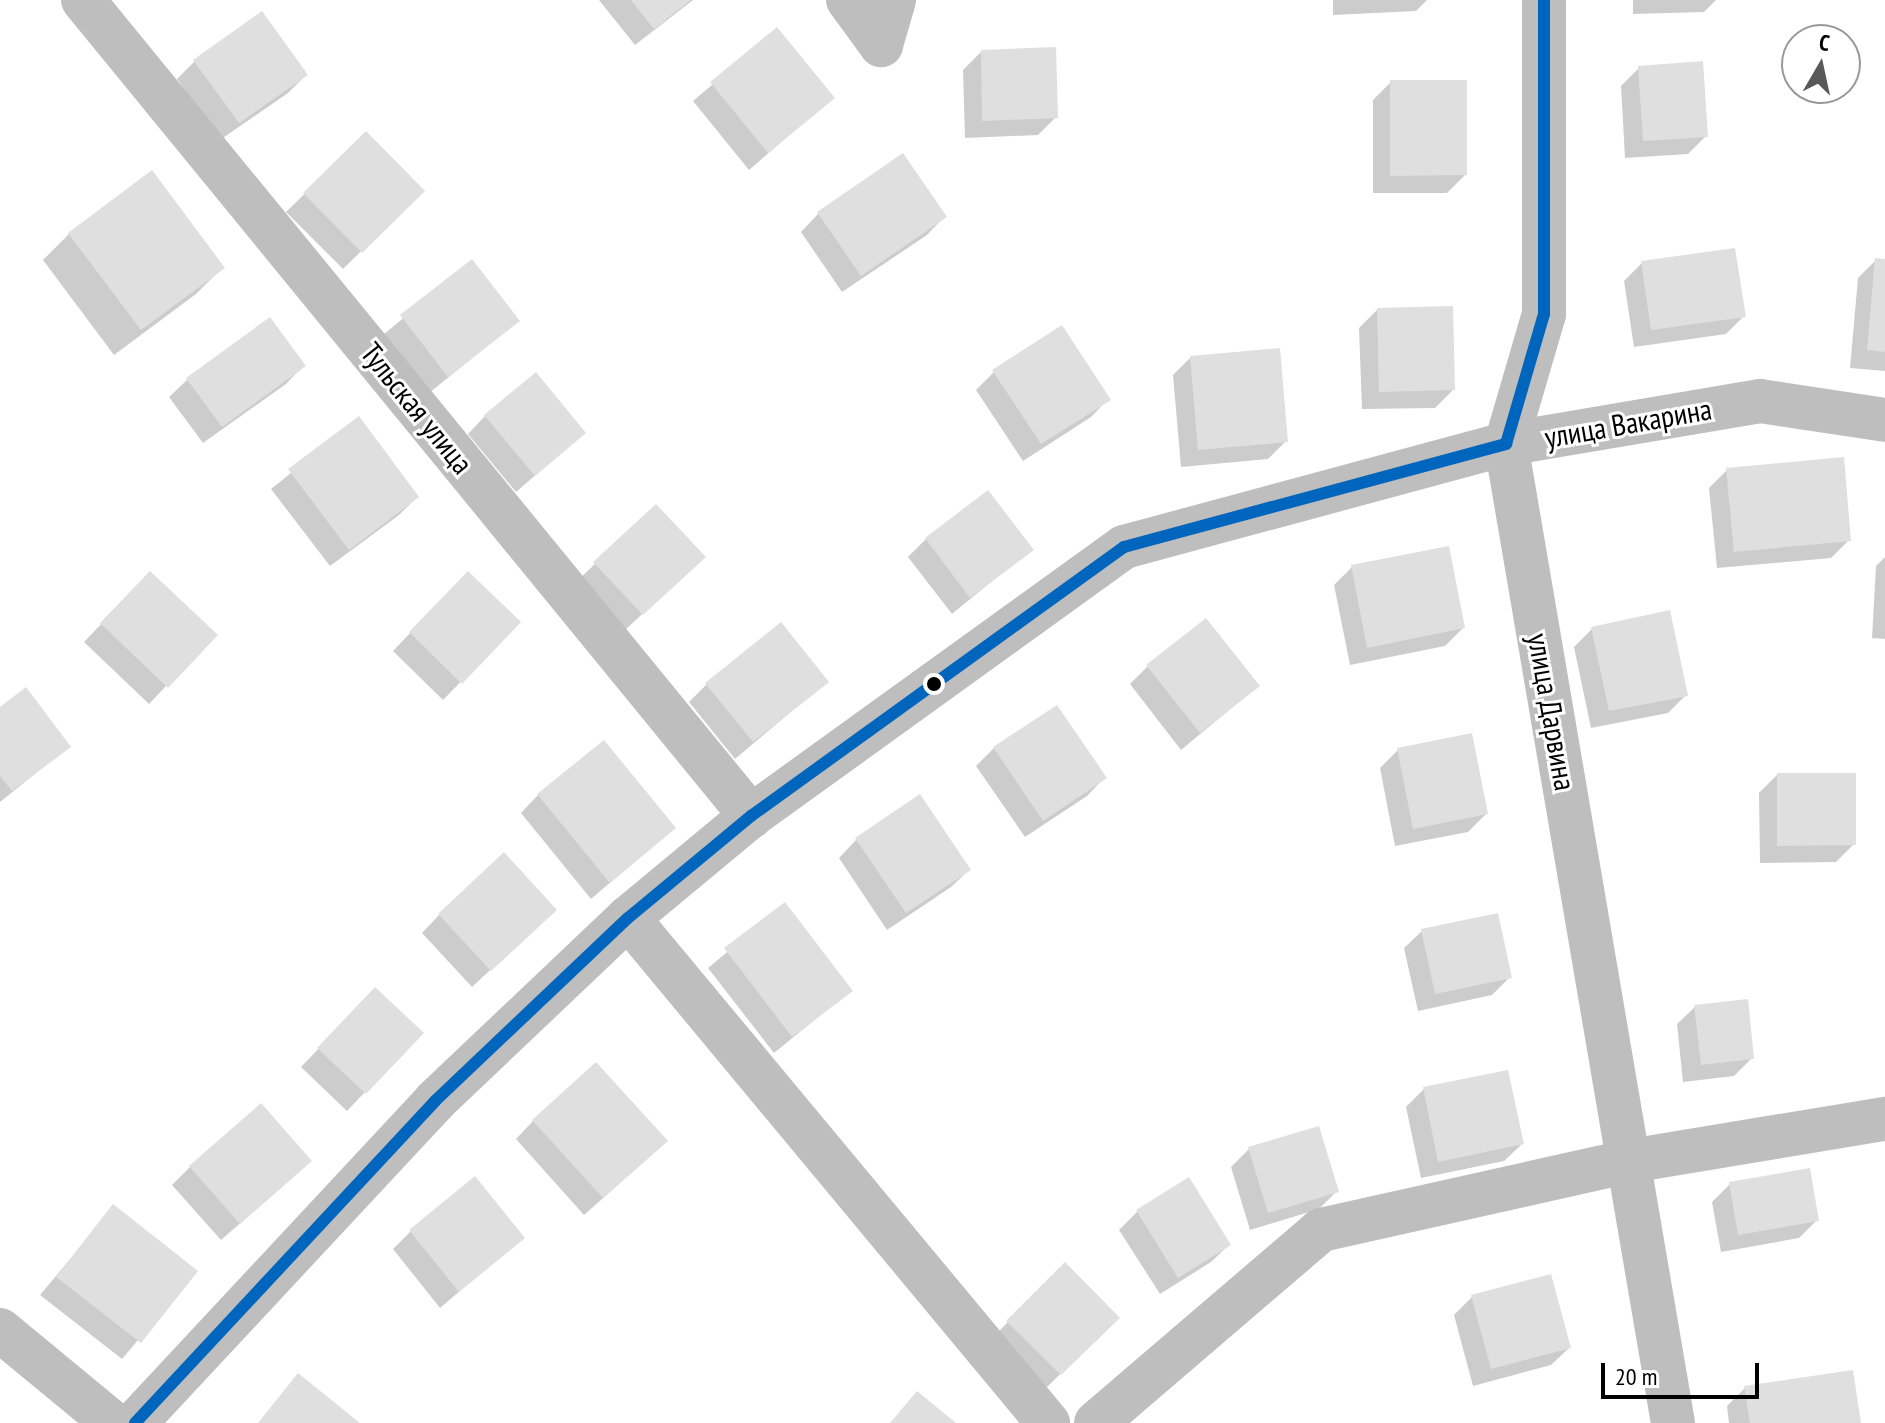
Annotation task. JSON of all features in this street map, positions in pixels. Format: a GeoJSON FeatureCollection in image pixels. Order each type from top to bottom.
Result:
{"type":"FeatureCollection","features":[{"type":"Feature","properties":{"kind":"street","name":"Тульская улица"},"geometry":{"type":"LineString","coordinates":[[83,0],[751,816]]}},
{"type":"Feature","properties":{"kind":"street"},"geometry":{"type":"LineString","coordinates":[[848,0],[881,45],[894,0]]}},
{"type":"Feature","properties":{"kind":"street","name":"улица Дарвина"},"geometry":{"type":"LineString","coordinates":[[1544,0],[1544,314],[1506,444],[1673,1423]]}},
{"type":"Feature","properties":{"kind":"street","name":"улица Вакарина"},"geometry":{"type":"LineString","coordinates":[[135,1423],[435,1101],[628,918],[751,816],[1124,547],[1506,444],[1760,401],[1885,420]]}},
{"type":"Feature","properties":{"kind":"street"},"geometry":{"type":"LineString","coordinates":[[628,918],[1048,1423]]}},
{"type":"Feature","properties":{"kind":"street"},"geometry":{"type":"LineString","coordinates":[[1096,1423],[1321,1230],[1630,1161],[1885,1119]]}},
{"type":"Feature","properties":{"kind":"street"},"geometry":{"type":"LineString","coordinates":[[0,1330],[113,1423]]}},
{"type":"Feature","properties":{"kind":"building"},"geometry":{"type":"Polygon","coordinates":[[[631,0],[691,0],[654,29],[631,0]]]}},
{"type":"Feature","properties":{"kind":"building"},"geometry":{"type":"Polygon","coordinates":[[[262,11],[308,75],[239,123],[193,60],[262,11]]]}},
{"type":"Feature","properties":{"kind":"building"},"geometry":{"type":"Polygon","coordinates":[[[777,27],[835,98],[768,153],[710,82],[777,27]]]}},
{"type":"Feature","properties":{"kind":"building"},"geometry":{"type":"Polygon","coordinates":[[[1056,47],[1058,118],[982,121],[981,50],[1056,47]]]}},
{"type":"Feature","properties":{"kind":"building"},"geometry":{"type":"Polygon","coordinates":[[[1703,61],[1708,137],[1643,141],[1638,66],[1703,61]]]}},
{"type":"Feature","properties":{"kind":"building"},"geometry":{"type":"Polygon","coordinates":[[[1390,80],[1467,80],[1467,175],[1390,176],[1390,80]]]}},
{"type":"Feature","properties":{"kind":"building"},"geometry":{"type":"Polygon","coordinates":[[[366,131],[425,191],[362,253],[303,193],[366,131]]]}},
{"type":"Feature","properties":{"kind":"building"},"geometry":{"type":"Polygon","coordinates":[[[903,153],[947,217],[861,276],[817,212],[903,153]]]}},
{"type":"Feature","properties":{"kind":"building"},"geometry":{"type":"Polygon","coordinates":[[[152,170],[225,268],[141,330],[68,233],[152,170]]]}},
{"type":"Feature","properties":{"kind":"building"},"geometry":{"type":"Polygon","coordinates":[[[1735,248],[1746,317],[1651,330],[1641,261],[1735,248]]]}},
{"type":"Feature","properties":{"kind":"building"},"geometry":{"type":"Polygon","coordinates":[[[1875,258],[1885,259],[1885,352],[1867,350],[1875,258]]]}},
{"type":"Feature","properties":{"kind":"building"},"geometry":{"type":"Polygon","coordinates":[[[472,259],[520,321],[448,377],[400,315],[472,259]]]}},
{"type":"Feature","properties":{"kind":"building"},"geometry":{"type":"Polygon","coordinates":[[[1453,306],[1455,390],[1379,392],[1377,308],[1453,306]]]}},
{"type":"Feature","properties":{"kind":"building"},"geometry":{"type":"Polygon","coordinates":[[[270,317],[306,366],[222,427],[186,378],[270,317]]]}},
{"type":"Feature","properties":{"kind":"building"},"geometry":{"type":"Polygon","coordinates":[[[1062,325],[1111,400],[1041,444],[992,370],[1062,325]]]}},
{"type":"Feature","properties":{"kind":"building"},"geometry":{"type":"Polygon","coordinates":[[[1280,348],[1288,442],[1198,450],[1190,356],[1280,348]]]}},
{"type":"Feature","properties":{"kind":"building"},"geometry":{"type":"Polygon","coordinates":[[[536,372],[586,433],[535,476],[484,415],[536,372]]]}},
{"type":"Feature","properties":{"kind":"building"},"geometry":{"type":"Polygon","coordinates":[[[359,416],[419,497],[349,550],[288,469],[359,416]]]}},
{"type":"Feature","properties":{"kind":"building"},"geometry":{"type":"Polygon","coordinates":[[[1844,457],[1851,541],[1734,552],[1726,468],[1844,457]]]}},
{"type":"Feature","properties":{"kind":"building"},"geometry":{"type":"Polygon","coordinates":[[[988,490],[1034,550],[970,598],[925,538],[988,490]]]}},
{"type":"Feature","properties":{"kind":"building"},"geometry":{"type":"Polygon","coordinates":[[[656,504],[706,557],[643,615],[593,562],[656,504]]]}},
{"type":"Feature","properties":{"kind":"building"},"geometry":{"type":"Polygon","coordinates":[[[1449,546],[1465,628],[1367,648],[1351,565],[1449,546]]]}},
{"type":"Feature","properties":{"kind":"building"},"geometry":{"type":"Polygon","coordinates":[[[150,571],[218,635],[168,688],[100,623],[150,571]]]}},
{"type":"Feature","properties":{"kind":"building"},"geometry":{"type":"Polygon","coordinates":[[[468,571],[521,622],[462,684],[409,632],[468,571]]]}},
{"type":"Feature","properties":{"kind":"building"},"geometry":{"type":"Polygon","coordinates":[[[1670,610],[1688,696],[1609,711],[1591,627],[1670,610]]]}},
{"type":"Feature","properties":{"kind":"building"},"geometry":{"type":"Polygon","coordinates":[[[1206,618],[1260,686],[1200,733],[1146,665],[1206,618]]]}},
{"type":"Feature","properties":{"kind":"building"},"geometry":{"type":"Polygon","coordinates":[[[781,622],[829,682],[753,742],[705,683],[781,622]]]}},
{"type":"Feature","properties":{"kind":"building"},"geometry":{"type":"Polygon","coordinates":[[[26,687],[71,747],[12,791],[0,776],[0,707],[26,687]]]}},
{"type":"Feature","properties":{"kind":"building"},"geometry":{"type":"Polygon","coordinates":[[[1057,705],[1107,778],[1043,821],[993,747],[1057,705]]]}},
{"type":"Feature","properties":{"kind":"building"},"geometry":{"type":"Polygon","coordinates":[[[1472,733],[1488,814],[1413,829],[1397,748],[1472,733]]]}},
{"type":"Feature","properties":{"kind":"building"},"geometry":{"type":"Polygon","coordinates":[[[604,740],[676,828],[610,883],[537,794],[604,740]]]}},
{"type":"Feature","properties":{"kind":"building"},"geometry":{"type":"Polygon","coordinates":[[[1777,773],[1856,773],[1856,845],[1777,846],[1777,773]]]}},
{"type":"Feature","properties":{"kind":"building"},"geometry":{"type":"Polygon","coordinates":[[[920,794],[971,870],[906,913],[855,838],[920,794]]]}},
{"type":"Feature","properties":{"kind":"building"},"geometry":{"type":"Polygon","coordinates":[[[504,852],[557,910],[491,971],[438,914],[504,852]]]}},
{"type":"Feature","properties":{"kind":"building"},"geometry":{"type":"Polygon","coordinates":[[[785,902],[853,991],[792,1037],[724,948],[785,902]]]}},
{"type":"Feature","properties":{"kind":"building"},"geometry":{"type":"Polygon","coordinates":[[[1498,913],[1512,978],[1435,994],[1421,929],[1498,913]]]}},
{"type":"Feature","properties":{"kind":"building"},"geometry":{"type":"Polygon","coordinates":[[[375,987],[424,1033],[366,1094],[317,1048],[375,987]]]}},
{"type":"Feature","properties":{"kind":"building"},"geometry":{"type":"Polygon","coordinates":[[[1748,999],[1754,1059],[1701,1065],[1694,1005],[1748,999]]]}},
{"type":"Feature","properties":{"kind":"building"},"geometry":{"type":"Polygon","coordinates":[[[596,1062],[668,1141],[603,1198],[532,1120],[596,1062]]]}},
{"type":"Feature","properties":{"kind":"building"},"geometry":{"type":"Polygon","coordinates":[[[1508,1070],[1524,1144],[1438,1162],[1423,1087],[1508,1070]]]}},
{"type":"Feature","properties":{"kind":"building"},"geometry":{"type":"Polygon","coordinates":[[[261,1103],[312,1161],[240,1224],[189,1166],[261,1103]]]}},
{"type":"Feature","properties":{"kind":"building"},"geometry":{"type":"Polygon","coordinates":[[[1319,1126],[1339,1192],[1268,1213],[1248,1147],[1319,1126]]]}},
{"type":"Feature","properties":{"kind":"building"},"geometry":{"type":"Polygon","coordinates":[[[1810,1168],[1819,1221],[1738,1235],[1729,1182],[1810,1168]]]}},
{"type":"Feature","properties":{"kind":"building"},"geometry":{"type":"Polygon","coordinates":[[[475,1176],[525,1238],[459,1292],[409,1230],[475,1176]]]}},
{"type":"Feature","properties":{"kind":"building"},"geometry":{"type":"Polygon","coordinates":[[[1189,1177],[1231,1245],[1178,1278],[1136,1210],[1189,1177]]]}},
{"type":"Feature","properties":{"kind":"building"},"geometry":{"type":"Polygon","coordinates":[[[113,1204],[198,1271],[141,1343],[56,1277],[113,1204]]]}},
{"type":"Feature","properties":{"kind":"building"},"geometry":{"type":"Polygon","coordinates":[[[1065,1262],[1120,1318],[1061,1375],[1006,1321],[1065,1262]]]}},
{"type":"Feature","properties":{"kind":"building"},"geometry":{"type":"Polygon","coordinates":[[[1551,1274],[1571,1348],[1491,1369],[1471,1295],[1551,1274]]]}},
{"type":"Feature","properties":{"kind":"building"},"geometry":{"type":"Polygon","coordinates":[[[1853,1370],[1861,1423],[1750,1423],[1744,1386],[1853,1370]]]}},
{"type":"Feature","properties":{"kind":"building"},"geometry":{"type":"Polygon","coordinates":[[[298,1373],[360,1423],[258,1423],[298,1373]]]}},
{"type":"Feature","properties":{"kind":"building"},"geometry":{"type":"Polygon","coordinates":[[[917,1391],[956,1423],[890,1423],[917,1391]]]}},
{"type":"Feature","properties":{"kind":"transit line"},"geometry":{"type":"LineString","coordinates":[[1506,444],[1544,314],[1544,0]]}},
{"type":"Feature","properties":{"kind":"transit line"},"geometry":{"type":"LineString","coordinates":[[135,1423],[435,1101],[628,918],[751,816],[1124,547],[1506,444]]}}]}
